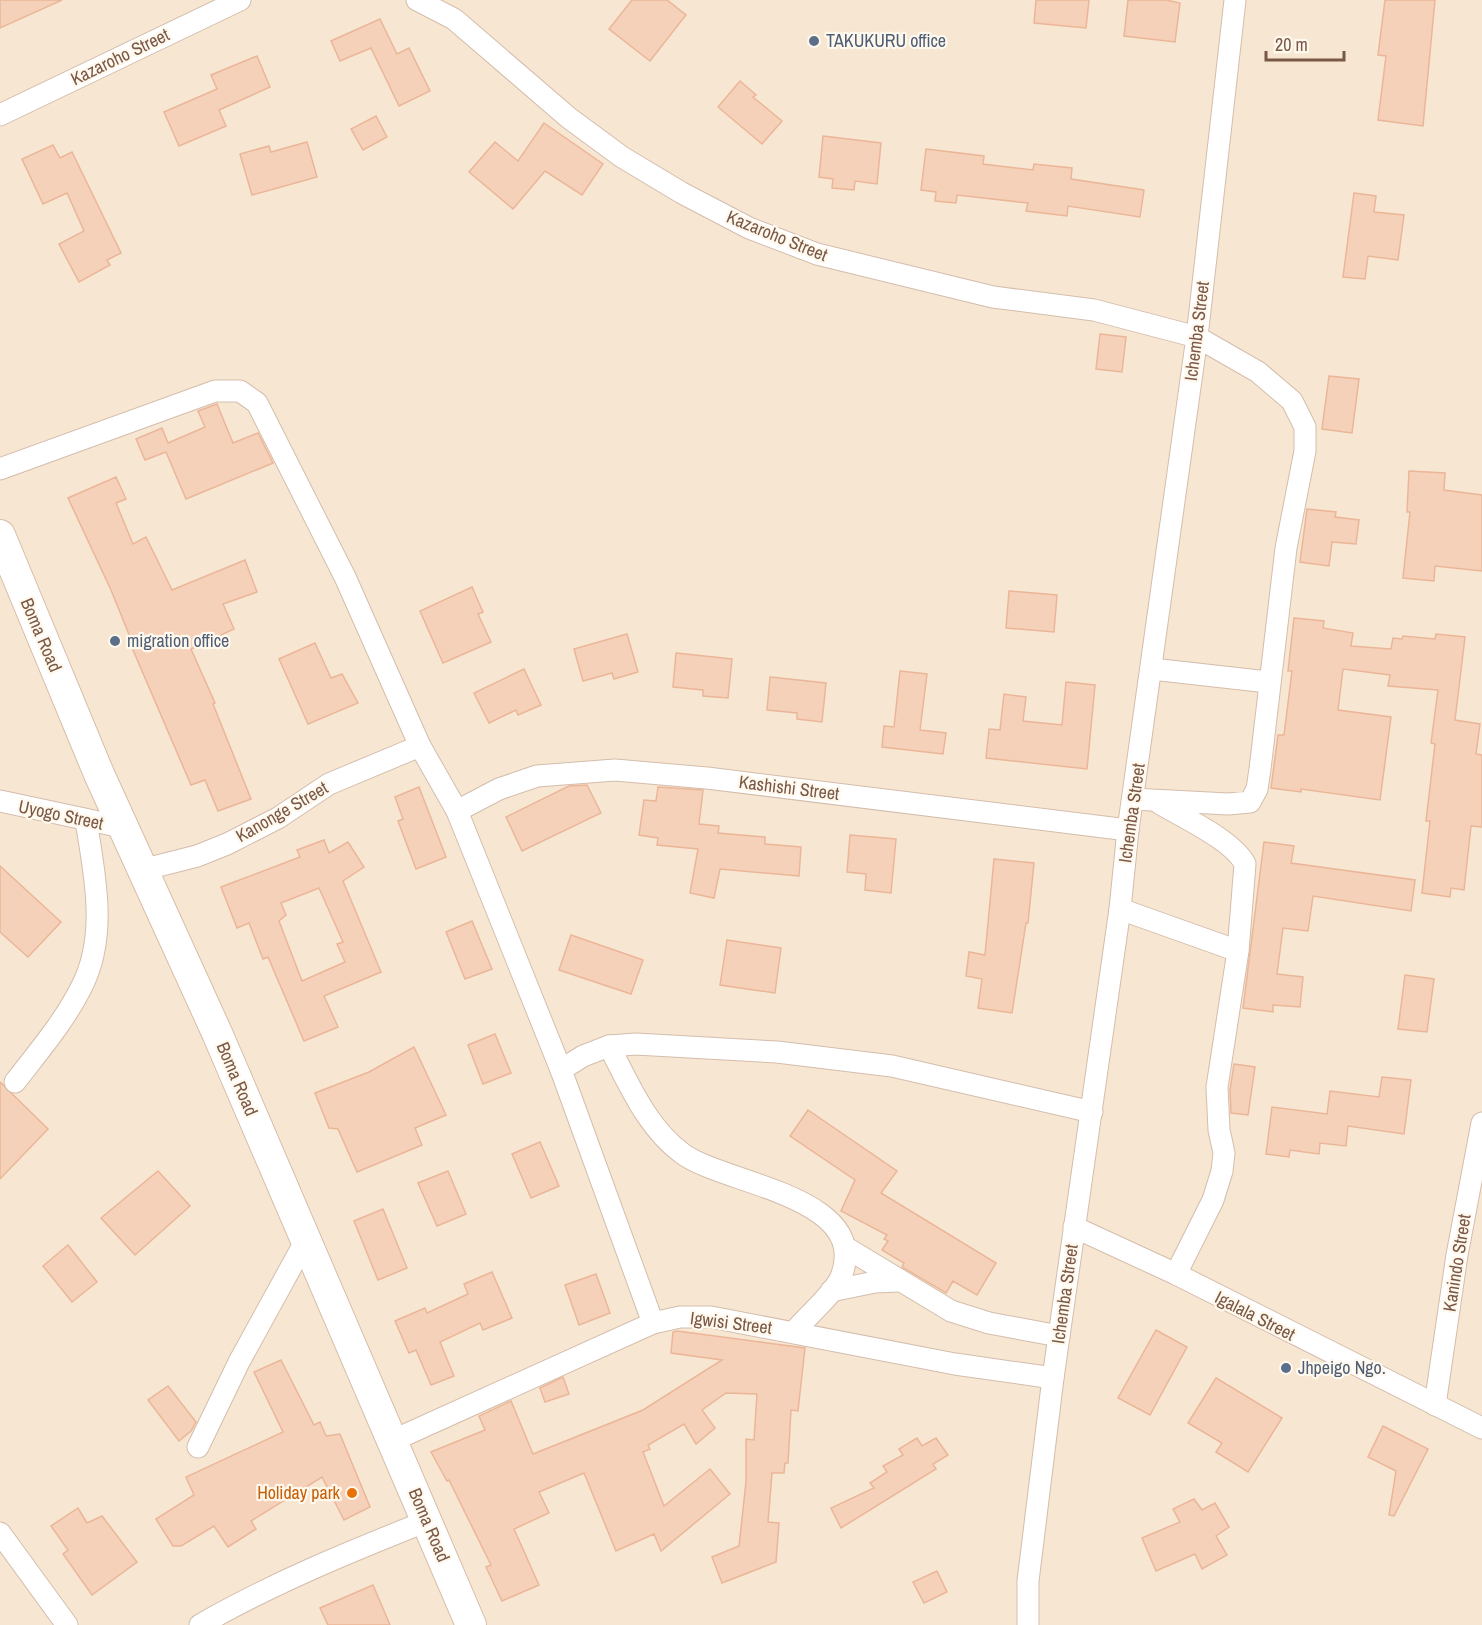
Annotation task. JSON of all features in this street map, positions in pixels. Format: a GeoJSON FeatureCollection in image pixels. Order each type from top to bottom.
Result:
{"type":"FeatureCollection","features":[{"type":"Feature","properties":{"kind":"main road","name":"Boma Road"},"geometry":{"type":"LineString","coordinates":[[0,534],[122,827],[217,1033],[394,1440],[471,1625]]}},
{"type":"Feature","properties":{"kind":"street","name":"Kazaroho Street"},"geometry":{"type":"LineString","coordinates":[[0,115],[240,0]]}},
{"type":"Feature","properties":{"kind":"street","name":"Kazaroho Street"},"geometry":{"type":"LineString","coordinates":[[417,0],[454,19],[569,118],[621,157],[682,193],[749,228],[817,254],[993,297],[1094,310],[1197,337],[1258,372],[1292,400],[1305,427],[1305,451],[1286,548],[1268,682],[1257,789],[1250,802],[1228,804],[1155,800]]}},
{"type":"Feature","properties":{"kind":"street","name":"Ichemba Street"},"geometry":{"type":"LineString","coordinates":[[1028,1625],[1028,1581],[1053,1378],[1092,1112],[1120,909],[1128,830],[1197,337],[1235,0]]}},
{"type":"Feature","properties":{"kind":"street"},"geometry":{"type":"LineString","coordinates":[[0,469],[215,391],[240,391],[257,402],[310,504],[420,746],[457,811],[561,1070],[653,1323]]}},
{"type":"Feature","properties":{"kind":"street"},"geometry":{"type":"LineString","coordinates":[[1152,669],[1268,682]]}},
{"type":"Feature","properties":{"kind":"street","name":"Kanonge Street"},"geometry":{"type":"LineString","coordinates":[[142,870],[197,856],[227,844],[278,818],[329,784],[420,746]]}},
{"type":"Feature","properties":{"kind":"street","name":"Kashishi Street"},"geometry":{"type":"LineString","coordinates":[[457,811],[498,789],[537,776],[615,770],[707,778],[1128,830]]}},
{"type":"Feature","properties":{"kind":"street"},"geometry":{"type":"LineString","coordinates":[[1133,799],[1155,800],[1240,855],[1245,864],[1238,951],[1217,1087],[1219,1130],[1224,1153],[1222,1171],[1213,1200],[1176,1274]]}},
{"type":"Feature","properties":{"kind":"street","name":"Uyogo Street"},"geometry":{"type":"LineString","coordinates":[[0,801],[122,827]]}},
{"type":"Feature","properties":{"kind":"street"},"geometry":{"type":"LineString","coordinates":[[15,1082],[52,1033],[82,987],[92,960],[97,933],[97,888],[86,821]]}},
{"type":"Feature","properties":{"kind":"street"},"geometry":{"type":"LineString","coordinates":[[1120,909],[1238,951]]}},
{"type":"Feature","properties":{"kind":"street"},"geometry":{"type":"LineString","coordinates":[[561,1070],[583,1056],[609,1046],[645,1044],[777,1052],[892,1066],[1092,1112]]}},
{"type":"Feature","properties":{"kind":"street"},"geometry":{"type":"LineString","coordinates":[[609,1046],[643,1110],[661,1136],[684,1155],[711,1170],[780,1192],[805,1203],[826,1217],[840,1234],[845,1247],[840,1278],[794,1332]]}},
{"type":"Feature","properties":{"kind":"street","name":"Kanindo Street"},"geometry":{"type":"LineString","coordinates":[[1436,1405],[1457,1255],[1482,1123]]}},
{"type":"Feature","properties":{"kind":"street","name":"Igalala Street"},"geometry":{"type":"LineString","coordinates":[[1074,1227],[1176,1274],[1482,1428]]}},
{"type":"Feature","properties":{"kind":"street"},"geometry":{"type":"LineString","coordinates":[[198,1447],[239,1362],[306,1240]]}},
{"type":"Feature","properties":{"kind":"street"},"geometry":{"type":"LineString","coordinates":[[845,1247],[898,1281],[969,1318],[1059,1336]]}},
{"type":"Feature","properties":{"kind":"street"},"geometry":{"type":"LineString","coordinates":[[831,1291],[874,1282],[898,1281]]}},
{"type":"Feature","properties":{"kind":"street","name":"Igwisi Street"},"geometry":{"type":"LineString","coordinates":[[394,1440],[653,1323],[680,1317],[711,1317],[955,1364],[1053,1378]]}},
{"type":"Feature","properties":{"kind":"street"},"geometry":{"type":"LineString","coordinates":[[200,1625],[251,1596],[321,1563],[428,1521]]}},
{"type":"Feature","properties":{"kind":"street"},"geometry":{"type":"LineString","coordinates":[[0,1533],[68,1625]]}},
{"type":"Feature","properties":{"kind":"shaded area"},"geometry":{"type":"Polygon","coordinates":[[[0,0],[1482,0],[1482,1625],[0,1625],[0,0]]]}},
{"type":"Feature","properties":{"kind":"building"},"geometry":{"type":"Polygon","coordinates":[[[0,0],[62,0],[0,28],[0,0]]]}},
{"type":"Feature","properties":{"kind":"building"},"geometry":{"type":"Polygon","coordinates":[[[632,0],[667,0],[686,15],[650,61],[609,29],[632,0]]]}},
{"type":"Feature","properties":{"kind":"building"},"geometry":{"type":"Polygon","coordinates":[[[1036,0],[1089,0],[1086,28],[1034,23],[1036,0]]]}},
{"type":"Feature","properties":{"kind":"building"},"geometry":{"type":"Polygon","coordinates":[[[1128,0],[1166,0],[1180,3],[1175,42],[1124,36],[1128,0]]]}},
{"type":"Feature","properties":{"kind":"building"},"geometry":{"type":"Polygon","coordinates":[[[1385,0],[1435,0],[1423,126],[1378,120],[1386,56],[1378,55],[1385,0]]]}},
{"type":"Feature","properties":{"kind":"building"},"geometry":{"type":"Polygon","coordinates":[[[380,19],[397,54],[409,48],[430,91],[399,106],[371,48],[340,61],[331,41],[380,19]]]}},
{"type":"Feature","properties":{"kind":"building"},"geometry":{"type":"Polygon","coordinates":[[[257,56],[270,87],[219,110],[226,126],[179,146],[164,112],[217,89],[211,75],[257,56]]]}},
{"type":"Feature","properties":{"kind":"building"},"geometry":{"type":"Polygon","coordinates":[[[740,81],[756,95],[753,97],[782,121],[762,144],[718,107],[740,81]]]}},
{"type":"Feature","properties":{"kind":"building"},"geometry":{"type":"Polygon","coordinates":[[[376,116],[387,137],[363,150],[351,129],[376,116]]]}},
{"type":"Feature","properties":{"kind":"building"},"geometry":{"type":"Polygon","coordinates":[[[544,123],[603,164],[582,195],[545,171],[513,209],[469,172],[495,142],[518,161],[544,123]]]}},
{"type":"Feature","properties":{"kind":"building"},"geometry":{"type":"Polygon","coordinates":[[[823,136],[881,143],[877,184],[855,181],[854,190],[832,188],[833,179],[819,177],[823,136]]]}},
{"type":"Feature","properties":{"kind":"building"},"geometry":{"type":"Polygon","coordinates":[[[307,142],[317,177],[252,195],[240,154],[269,146],[271,152],[307,142]]]}},
{"type":"Feature","properties":{"kind":"building"},"geometry":{"type":"Polygon","coordinates":[[[53,145],[60,158],[72,152],[121,253],[107,260],[110,265],[79,282],[59,244],[84,231],[67,193],[43,204],[22,159],[53,145]]]}},
{"type":"Feature","properties":{"kind":"building"},"geometry":{"type":"Polygon","coordinates":[[[926,149],[984,156],[983,164],[1033,170],[1034,164],[1072,168],[1071,179],[1144,190],[1140,217],[1068,206],[1067,216],[1026,211],[1028,203],[957,195],[956,203],[935,201],[936,192],[921,190],[926,149]]]}},
{"type":"Feature","properties":{"kind":"building"},"geometry":{"type":"Polygon","coordinates":[[[1354,193],[1376,196],[1374,212],[1404,215],[1398,260],[1368,256],[1365,279],[1343,277],[1354,193]]]}},
{"type":"Feature","properties":{"kind":"building"},"geometry":{"type":"Polygon","coordinates":[[[1100,334],[1126,337],[1122,372],[1096,369],[1100,334]]]}},
{"type":"Feature","properties":{"kind":"building"},"geometry":{"type":"Polygon","coordinates":[[[1329,376],[1359,379],[1352,433],[1322,429],[1329,376]]]}},
{"type":"Feature","properties":{"kind":"building"},"geometry":{"type":"Polygon","coordinates":[[[217,404],[233,443],[258,433],[273,463],[186,499],[166,452],[145,460],[136,439],[162,428],[168,443],[205,427],[198,411],[217,404]]]}},
{"type":"Feature","properties":{"kind":"building"},"geometry":{"type":"Polygon","coordinates":[[[1409,471],[1445,473],[1444,490],[1482,495],[1482,571],[1435,566],[1434,581],[1403,578],[1410,512],[1407,512],[1409,471]]]}},
{"type":"Feature","properties":{"kind":"building"},"geometry":{"type":"Polygon","coordinates":[[[116,477],[126,499],[116,503],[133,544],[146,537],[172,590],[245,560],[257,592],[223,604],[234,629],[191,649],[215,703],[213,704],[251,799],[218,811],[205,780],[191,785],[130,643],[132,642],[111,590],[68,498],[116,477]]]}},
{"type":"Feature","properties":{"kind":"building"},"geometry":{"type":"Polygon","coordinates":[[[1307,509],[1336,512],[1335,517],[1359,520],[1356,544],[1332,542],[1329,566],[1300,562],[1307,509]]]}},
{"type":"Feature","properties":{"kind":"building"},"geometry":{"type":"Polygon","coordinates":[[[472,587],[483,612],[478,614],[491,642],[443,663],[420,611],[472,587]]]}},
{"type":"Feature","properties":{"kind":"building"},"geometry":{"type":"Polygon","coordinates":[[[1009,591],[1057,595],[1054,632],[1006,628],[1009,591]]]}},
{"type":"Feature","properties":{"kind":"building"},"geometry":{"type":"Polygon","coordinates":[[[1294,618],[1324,621],[1323,628],[1353,633],[1351,646],[1391,649],[1393,638],[1402,639],[1403,636],[1435,639],[1436,634],[1465,637],[1455,720],[1480,724],[1476,754],[1482,755],[1482,827],[1471,826],[1464,890],[1451,888],[1450,897],[1422,893],[1430,821],[1426,821],[1435,744],[1431,743],[1438,690],[1388,686],[1390,675],[1343,669],[1338,710],[1391,717],[1380,800],[1301,789],[1301,792],[1271,788],[1278,735],[1284,735],[1292,671],[1288,671],[1294,618]]]}},
{"type":"Feature","properties":{"kind":"building"},"geometry":{"type":"Polygon","coordinates":[[[627,634],[638,672],[614,679],[612,673],[583,681],[574,649],[627,634]]]}},
{"type":"Feature","properties":{"kind":"building"},"geometry":{"type":"Polygon","coordinates":[[[315,643],[331,678],[342,674],[358,703],[308,724],[279,659],[315,643]]]}},
{"type":"Feature","properties":{"kind":"building"},"geometry":{"type":"Polygon","coordinates":[[[676,653],[732,659],[728,698],[703,696],[703,690],[673,687],[676,653]]]}},
{"type":"Feature","properties":{"kind":"building"},"geometry":{"type":"Polygon","coordinates":[[[524,669],[541,705],[518,715],[516,710],[489,723],[474,693],[524,669]]]}},
{"type":"Feature","properties":{"kind":"building"},"geometry":{"type":"Polygon","coordinates":[[[900,671],[927,674],[920,730],[946,733],[943,754],[882,747],[884,726],[894,727],[900,671]]]}},
{"type":"Feature","properties":{"kind":"building"},"geometry":{"type":"Polygon","coordinates":[[[770,677],[826,683],[822,722],[797,719],[797,713],[767,710],[770,677]]]}},
{"type":"Feature","properties":{"kind":"building"},"geometry":{"type":"Polygon","coordinates":[[[1066,682],[1095,685],[1087,769],[986,758],[989,729],[1000,730],[1004,694],[1026,697],[1023,721],[1062,725],[1066,682]]]}},
{"type":"Feature","properties":{"kind":"building"},"geometry":{"type":"Polygon","coordinates":[[[587,785],[601,813],[522,851],[506,817],[569,786],[587,785]]]}},
{"type":"Feature","properties":{"kind":"building"},"geometry":{"type":"Polygon","coordinates":[[[419,787],[446,857],[416,869],[398,821],[403,819],[395,797],[419,787]]]}},
{"type":"Feature","properties":{"kind":"building"},"geometry":{"type":"Polygon","coordinates":[[[658,787],[703,790],[699,824],[719,826],[718,833],[765,837],[765,844],[801,847],[799,876],[720,869],[714,898],[690,893],[698,849],[657,845],[658,838],[639,835],[644,800],[656,801],[658,787]]]}},
{"type":"Feature","properties":{"kind":"building"},"geometry":{"type":"Polygon","coordinates":[[[850,835],[896,839],[891,893],[865,890],[866,874],[847,872],[850,835]]]}},
{"type":"Feature","properties":{"kind":"building"},"geometry":{"type":"Polygon","coordinates":[[[324,840],[329,853],[348,842],[364,867],[343,881],[381,972],[324,996],[338,1027],[304,1041],[268,957],[263,959],[249,923],[237,928],[221,887],[300,857],[297,850],[324,840]],[[319,888],[281,903],[286,915],[279,921],[302,981],[345,962],[337,944],[343,942],[319,888]]]}},
{"type":"Feature","properties":{"kind":"building"},"geometry":{"type":"Polygon","coordinates":[[[1264,842],[1294,846],[1291,863],[1415,880],[1411,911],[1313,896],[1308,931],[1283,928],[1277,974],[1303,977],[1300,1007],[1273,1005],[1273,1012],[1243,1008],[1264,842]]]}},
{"type":"Feature","properties":{"kind":"building"},"geometry":{"type":"Polygon","coordinates":[[[994,859],[1034,863],[1028,923],[1026,923],[1012,1013],[978,1008],[982,979],[966,976],[969,952],[985,955],[994,859]]]}},
{"type":"Feature","properties":{"kind":"building"},"geometry":{"type":"Polygon","coordinates":[[[0,866],[61,922],[28,957],[0,932],[0,866]]]}},
{"type":"Feature","properties":{"kind":"building"},"geometry":{"type":"Polygon","coordinates":[[[472,921],[492,969],[465,979],[446,932],[472,921]]]}},
{"type":"Feature","properties":{"kind":"building"},"geometry":{"type":"Polygon","coordinates":[[[571,935],[643,960],[631,994],[559,970],[571,935]]]}},
{"type":"Feature","properties":{"kind":"building"},"geometry":{"type":"Polygon","coordinates":[[[727,940],[781,948],[775,993],[720,985],[727,940]]]}},
{"type":"Feature","properties":{"kind":"building"},"geometry":{"type":"Polygon","coordinates":[[[1405,975],[1434,979],[1427,1032],[1398,1029],[1405,975]]]}},
{"type":"Feature","properties":{"kind":"building"},"geometry":{"type":"Polygon","coordinates":[[[495,1034],[511,1073],[483,1084],[468,1045],[495,1034]]]}},
{"type":"Feature","properties":{"kind":"building"},"geometry":{"type":"Polygon","coordinates":[[[414,1047],[446,1115],[415,1128],[422,1145],[357,1172],[338,1129],[329,1128],[315,1093],[369,1072],[414,1047]]]}},
{"type":"Feature","properties":{"kind":"building"},"geometry":{"type":"Polygon","coordinates":[[[1234,1064],[1255,1067],[1248,1115],[1231,1113],[1230,1090],[1234,1064]]]}},
{"type":"Feature","properties":{"kind":"building"},"geometry":{"type":"Polygon","coordinates":[[[1382,1077],[1411,1080],[1404,1134],[1348,1126],[1346,1146],[1320,1143],[1319,1154],[1290,1150],[1289,1157],[1266,1154],[1272,1107],[1327,1114],[1330,1091],[1379,1097],[1382,1077]]]}},
{"type":"Feature","properties":{"kind":"building"},"geometry":{"type":"Polygon","coordinates":[[[0,1082],[48,1129],[0,1179],[0,1082]]]}},
{"type":"Feature","properties":{"kind":"building"},"geometry":{"type":"Polygon","coordinates":[[[808,1110],[897,1171],[881,1193],[996,1263],[977,1295],[953,1281],[946,1293],[902,1267],[904,1263],[882,1250],[888,1241],[884,1239],[887,1235],[841,1211],[855,1180],[790,1136],[808,1110]]]}},
{"type":"Feature","properties":{"kind":"building"},"geometry":{"type":"Polygon","coordinates":[[[540,1142],[559,1186],[531,1198],[512,1154],[540,1142]]]}},
{"type":"Feature","properties":{"kind":"building"},"geometry":{"type":"Polygon","coordinates":[[[158,1171],[190,1206],[135,1255],[101,1218],[158,1171]]]}},
{"type":"Feature","properties":{"kind":"building"},"geometry":{"type":"Polygon","coordinates":[[[448,1171],[466,1214],[437,1226],[418,1183],[448,1171]]]}},
{"type":"Feature","properties":{"kind":"building"},"geometry":{"type":"Polygon","coordinates":[[[383,1209],[407,1268],[378,1280],[354,1221],[383,1209]]]}},
{"type":"Feature","properties":{"kind":"building"},"geometry":{"type":"Polygon","coordinates":[[[68,1245],[97,1282],[72,1302],[43,1266],[68,1245]]]}},
{"type":"Feature","properties":{"kind":"building"},"geometry":{"type":"Polygon","coordinates":[[[492,1272],[512,1318],[483,1330],[480,1323],[440,1342],[454,1376],[431,1385],[416,1350],[409,1353],[395,1321],[425,1308],[427,1313],[468,1294],[464,1284],[492,1272]]]}},
{"type":"Feature","properties":{"kind":"building"},"geometry":{"type":"Polygon","coordinates":[[[596,1274],[610,1313],[579,1325],[565,1285],[596,1274]]]}},
{"type":"Feature","properties":{"kind":"building"},"geometry":{"type":"Polygon","coordinates":[[[1156,1330],[1187,1347],[1150,1415],[1118,1398],[1156,1330]]]}},
{"type":"Feature","properties":{"kind":"building"},"geometry":{"type":"Polygon","coordinates":[[[673,1332],[805,1348],[798,1411],[791,1410],[788,1463],[785,1463],[784,1473],[772,1473],[768,1522],[779,1523],[776,1562],[722,1583],[712,1557],[739,1546],[746,1482],[746,1439],[754,1440],[757,1394],[726,1393],[702,1410],[715,1428],[696,1444],[684,1424],[648,1445],[650,1449],[643,1452],[664,1506],[710,1469],[730,1494],[661,1551],[654,1534],[616,1551],[584,1473],[539,1492],[549,1513],[514,1529],[539,1585],[502,1601],[486,1567],[491,1565],[449,1480],[447,1481],[431,1452],[485,1430],[479,1416],[511,1401],[533,1454],[643,1410],[722,1360],[671,1353],[673,1332]]]}},
{"type":"Feature","properties":{"kind":"building"},"geometry":{"type":"Polygon","coordinates":[[[281,1360],[314,1425],[320,1422],[326,1436],[340,1434],[370,1507],[344,1520],[322,1477],[251,1521],[256,1529],[228,1547],[214,1526],[181,1546],[173,1546],[156,1519],[194,1495],[186,1477],[283,1432],[254,1372],[281,1360]]]}},
{"type":"Feature","properties":{"kind":"building"},"geometry":{"type":"Polygon","coordinates":[[[563,1377],[569,1394],[545,1402],[540,1388],[563,1377]]]}},
{"type":"Feature","properties":{"kind":"building"},"geometry":{"type":"Polygon","coordinates":[[[1216,1378],[1282,1418],[1248,1472],[1216,1452],[1222,1443],[1188,1423],[1216,1378]]]}},
{"type":"Feature","properties":{"kind":"building"},"geometry":{"type":"Polygon","coordinates":[[[168,1386],[196,1422],[191,1431],[179,1441],[148,1400],[168,1386]]]}},
{"type":"Feature","properties":{"kind":"building"},"geometry":{"type":"Polygon","coordinates":[[[1383,1426],[1428,1449],[1394,1516],[1389,1515],[1396,1471],[1368,1457],[1383,1426]]]}},
{"type":"Feature","properties":{"kind":"building"},"geometry":{"type":"Polygon","coordinates":[[[917,1438],[922,1446],[936,1438],[948,1455],[933,1464],[936,1469],[841,1528],[831,1508],[874,1488],[870,1483],[887,1472],[883,1466],[903,1455],[899,1449],[917,1438]]]}},
{"type":"Feature","properties":{"kind":"building"},"geometry":{"type":"Polygon","coordinates":[[[1194,1499],[1202,1510],[1215,1503],[1229,1527],[1216,1536],[1227,1555],[1202,1569],[1195,1554],[1156,1571],[1142,1538],[1180,1522],[1173,1509],[1194,1499]]]}},
{"type":"Feature","properties":{"kind":"building"},"geometry":{"type":"Polygon","coordinates":[[[78,1508],[87,1523],[102,1516],[137,1562],[92,1595],[63,1554],[68,1550],[51,1526],[78,1508]]]}},
{"type":"Feature","properties":{"kind":"building"},"geometry":{"type":"Polygon","coordinates":[[[937,1571],[947,1592],[924,1603],[913,1582],[937,1571]]]}},
{"type":"Feature","properties":{"kind":"building"},"geometry":{"type":"Polygon","coordinates":[[[373,1585],[390,1625],[328,1625],[320,1608],[373,1585]]]}},
{"type":"Feature","properties":{"kind":"place","name":"TAKUKURU office"},"geometry":{"type":"Point","coordinates":[814,41]}},
{"type":"Feature","properties":{"kind":"place","name":"migration office"},"geometry":{"type":"Point","coordinates":[115,641]}},
{"type":"Feature","properties":{"kind":"place","name":"Jhpeigo Ngo."},"geometry":{"type":"Point","coordinates":[1286,1368]}},
{"type":"Feature","properties":{"kind":"place","name":"Holiday park"},"geometry":{"type":"Point","coordinates":[352,1493]}}]}
